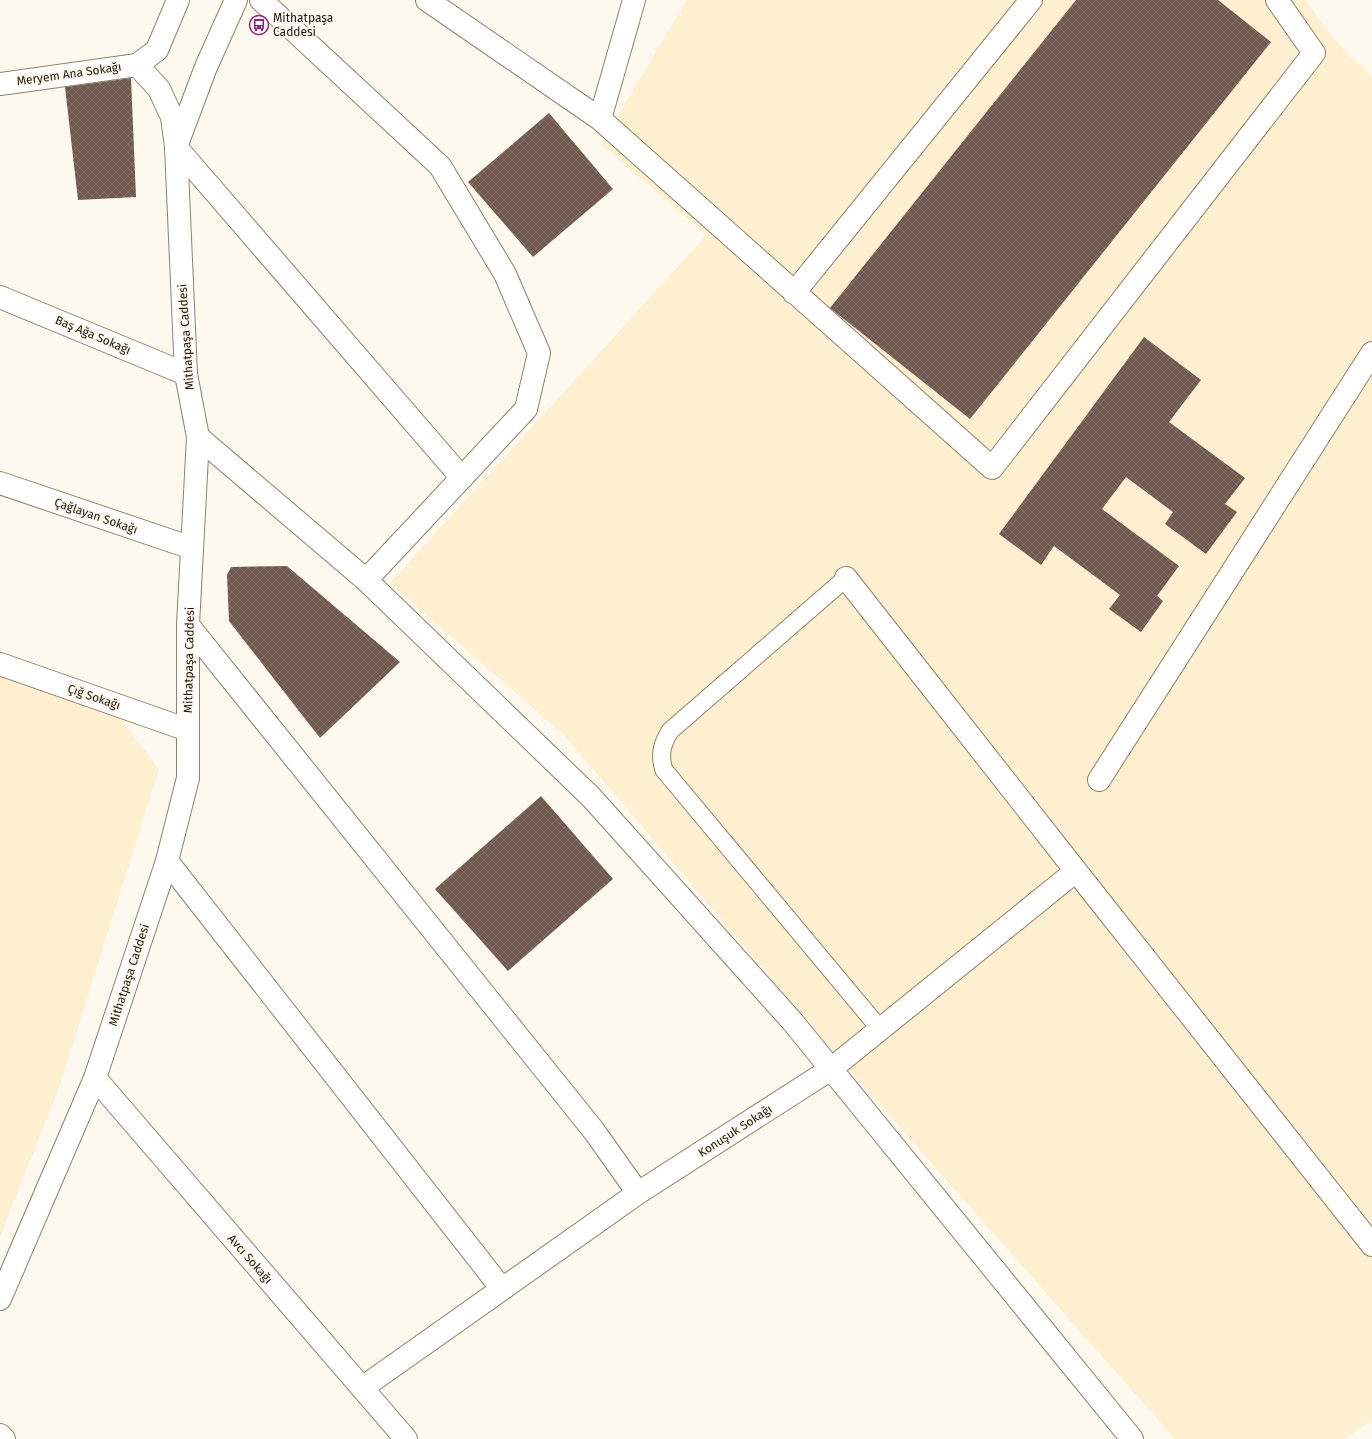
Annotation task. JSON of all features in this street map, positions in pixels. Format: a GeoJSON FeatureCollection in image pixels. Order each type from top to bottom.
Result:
{"type":"FeatureCollection","features":[{"type":"Feature","properties":{"kind":"street"},"geometry":{"type":"LineString","coordinates":[[178,0],[157,50],[137,65],[159,88],[172,117],[176,147],[462,478]]}},
{"type":"Feature","properties":{"kind":"street","name":"Mithatpaşa Caddesi"},"geometry":{"type":"LineString","coordinates":[[0,1299],[95,1078],[167,861],[188,778],[188,626],[198,437],[186,374],[176,147],[206,67],[236,0]]}},
{"type":"Feature","properties":{"kind":"street"},"geometry":{"type":"LineString","coordinates":[[261,0],[440,166],[505,274],[539,353],[526,409],[366,580]]}},
{"type":"Feature","properties":{"kind":"street"},"geometry":{"type":"LineString","coordinates":[[427,0],[600,119],[992,468],[1314,53],[1277,0]]}},
{"type":"Feature","properties":{"kind":"street"},"geometry":{"type":"LineString","coordinates":[[600,119],[634,0]]}},
{"type":"Feature","properties":{"kind":"street"},"geometry":{"type":"LineString","coordinates":[[794,293],[1031,0]]}},
{"type":"Feature","properties":{"kind":"street","name":"Meryem Ana Sokağı"},"geometry":{"type":"LineString","coordinates":[[0,84],[137,65]]}},
{"type":"Feature","properties":{"kind":"street","name":"Baş Ağa Sokağı"},"geometry":{"type":"LineString","coordinates":[[0,297],[186,374]]}},
{"type":"Feature","properties":{"kind":"street"},"geometry":{"type":"LineString","coordinates":[[1100,780],[1372,353]]}},
{"type":"Feature","properties":{"kind":"street"},"geometry":{"type":"LineString","coordinates":[[198,437],[366,580],[591,796],[792,1021],[1132,1439]]}},
{"type":"Feature","properties":{"kind":"street","name":"Çağlayan Sokağı"},"geometry":{"type":"LineString","coordinates":[[0,483],[192,548]]}},
{"type":"Feature","properties":{"kind":"street"},"geometry":{"type":"LineString","coordinates":[[846,578],[1372,1245]]}},
{"type":"Feature","properties":{"kind":"street"},"geometry":{"type":"LineString","coordinates":[[188,626],[589,1125],[638,1193]]}},
{"type":"Feature","properties":{"kind":"street","name":"Çığ Sokağı"},"geometry":{"type":"LineString","coordinates":[[0,664],[188,730]]}},
{"type":"Feature","properties":{"kind":"street"},"geometry":{"type":"LineString","coordinates":[[167,861],[502,1289]]}},
{"type":"Feature","properties":{"kind":"street","name":"Konuşuk Sokağı"},"geometry":{"type":"LineString","coordinates":[[362,1388],[638,1193],[831,1069],[1076,871]]}},
{"type":"Feature","properties":{"kind":"street","name":"Avcı Sokağı"},"geometry":{"type":"LineString","coordinates":[[95,1078],[406,1439]]}},
{"type":"Feature","properties":{"kind":"street"},"geometry":{"type":"LineString","coordinates":[[0,1435],[4,1439]]}},
{"type":"Feature","properties":{"kind":"lane"},"geometry":{"type":"LineString","coordinates":[[846,578],[670,731],[664,740],[661,751],[661,761],[664,770],[880,1029]]}},
{"type":"Feature","properties":{"kind":"shaded area"},"geometry":{"type":"Polygon","coordinates":[[[687,0],[1305,0],[1339,45],[1372,77],[1372,1420],[1345,1439],[1175,1439],[862,1084],[563,734],[390,583],[707,235],[601,144],[687,0]]]}},
{"type":"Feature","properties":{"kind":"shaded area"},"geometry":{"type":"Polygon","coordinates":[[[0,676],[117,715],[159,769],[59,1088],[0,1236],[0,676]]]}},
{"type":"Feature","properties":{"kind":"building"},"geometry":{"type":"Polygon","coordinates":[[[1076,0],[1218,0],[1271,42],[970,419],[830,308],[1076,0]]]}},
{"type":"Feature","properties":{"kind":"building"},"geometry":{"type":"Polygon","coordinates":[[[131,78],[136,197],[78,200],[65,87],[131,78]]]}},
{"type":"Feature","properties":{"kind":"building"},"geometry":{"type":"Polygon","coordinates":[[[549,113],[613,189],[533,257],[468,182],[549,113]]]}},
{"type":"Feature","properties":{"kind":"building"},"geometry":{"type":"Polygon","coordinates":[[[1144,337],[1201,380],[1169,422],[1245,478],[1225,504],[1237,512],[1206,554],[1165,524],[1173,512],[1126,477],[1102,509],[1179,566],[1157,596],[1163,601],[1141,632],[1109,609],[1120,595],[1054,546],[1041,565],[999,534],[1144,337]]]}},
{"type":"Feature","properties":{"kind":"building"},"geometry":{"type":"Polygon","coordinates":[[[287,566],[400,662],[320,738],[229,621],[227,575],[231,567],[287,566]]]}},
{"type":"Feature","properties":{"kind":"building"},"geometry":{"type":"Polygon","coordinates":[[[541,796],[613,879],[508,971],[435,889],[541,796]]]}},
{"type":"Feature","properties":{"kind":"place","name":"Mithatpaşa Caddesi"},"geometry":{"type":"Point","coordinates":[259,25]}}]}
